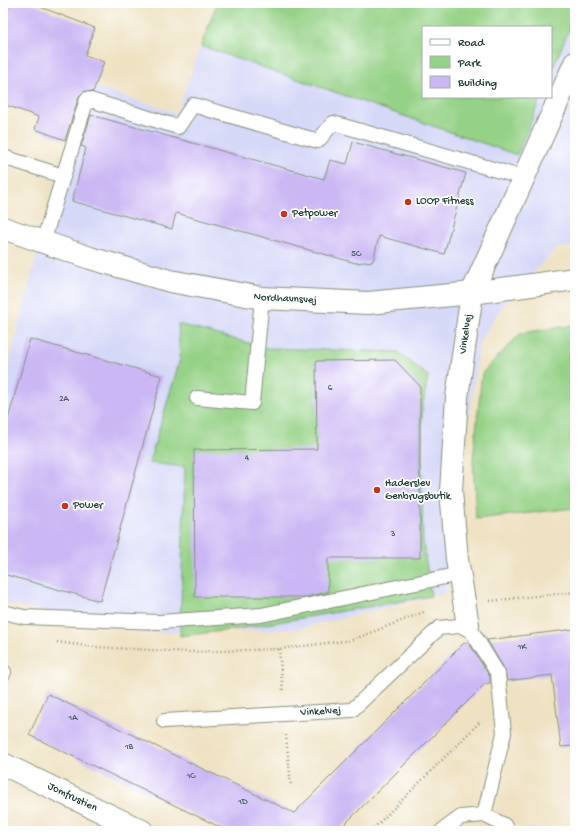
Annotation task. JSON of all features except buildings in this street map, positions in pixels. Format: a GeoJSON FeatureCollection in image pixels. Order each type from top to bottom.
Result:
{"type":"FeatureCollection","features":[{"type":"Feature","properties":{"kind":"street","name":"Vinkelvej"},"geometry":{"type":"LineString","coordinates":[[468,625],[460,574],[451,491],[457,397],[472,293],[575,63]]}},
{"type":"Feature","properties":{"kind":"street","name":"Nordhavnsvej"},"geometry":{"type":"LineString","coordinates":[[3,228],[90,258],[170,281],[262,298],[368,303],[472,293],[575,279]]}},
{"type":"Feature","properties":{"kind":"street","name":"Jomfrustien"},"geometry":{"type":"LineString","coordinates":[[3,764],[142,831]]}},
{"type":"Feature","properties":{"kind":"lane"},"geometry":{"type":"LineString","coordinates":[[43,242],[87,99],[178,127],[193,105],[318,141],[333,123],[524,178]]}},
{"type":"Feature","properties":{"kind":"lane"},"geometry":{"type":"LineString","coordinates":[[3,157],[63,176]]}},
{"type":"Feature","properties":{"kind":"lane"},"geometry":{"type":"LineString","coordinates":[[197,398],[252,403],[262,298]]}},
{"type":"Feature","properties":{"kind":"lane"},"geometry":{"type":"LineString","coordinates":[[3,612],[24,618],[159,622],[261,615],[460,574]]}},
{"type":"Feature","properties":{"kind":"lane","name":"Vinkelvej"},"geometry":{"type":"LineString","coordinates":[[164,721],[352,710],[439,628],[468,625],[498,674],[504,733],[484,815]]}},
{"type":"Feature","properties":{"kind":"lane"},"geometry":{"type":"LineString","coordinates":[[442,831],[461,817],[484,815],[504,825],[508,831]]}},
{"type":"Feature","properties":{"kind":"path"},"geometry":{"type":"LineString","coordinates":[[371,831],[501,701]]}},
{"type":"Feature","properties":{"kind":"shaded area"},"geometry":{"type":"Polygon","coordinates":[[[575,15],[575,246],[555,249],[499,311],[479,343],[446,593],[296,629],[143,633],[3,603],[3,386],[48,211],[84,83],[176,113],[201,46],[517,155],[541,98],[552,98],[552,71],[575,15]]]}},
{"type":"Feature","properties":{"kind":"green space"},"geometry":{"type":"Polygon","coordinates":[[[217,3],[575,3],[575,15],[552,71],[552,26],[422,26],[422,98],[541,98],[517,155],[201,46],[217,3]]]}},
{"type":"Feature","properties":{"kind":"green space"},"geometry":{"type":"Polygon","coordinates":[[[178,324],[267,348],[398,352],[428,376],[422,409],[421,452],[423,542],[431,596],[231,630],[180,636],[185,467],[149,463],[180,359],[178,324]]]}},
{"type":"Feature","properties":{"kind":"green space"},"geometry":{"type":"Polygon","coordinates":[[[575,325],[575,508],[476,519],[473,460],[482,373],[521,333],[575,325]]]}},
{"type":"Feature","properties":{"kind":"place","name":"LOOP Fitness"},"geometry":{"type":"Point","coordinates":[408,202]}},
{"type":"Feature","properties":{"kind":"place","name":"Petpower"},"geometry":{"type":"Point","coordinates":[284,214]}},
{"type":"Feature","properties":{"kind":"place","name":"Haderslev Genbrugsbutik"},"geometry":{"type":"Point","coordinates":[377,490]}},
{"type":"Feature","properties":{"kind":"place","name":"Power"},"geometry":{"type":"Point","coordinates":[65,506]}}]}
